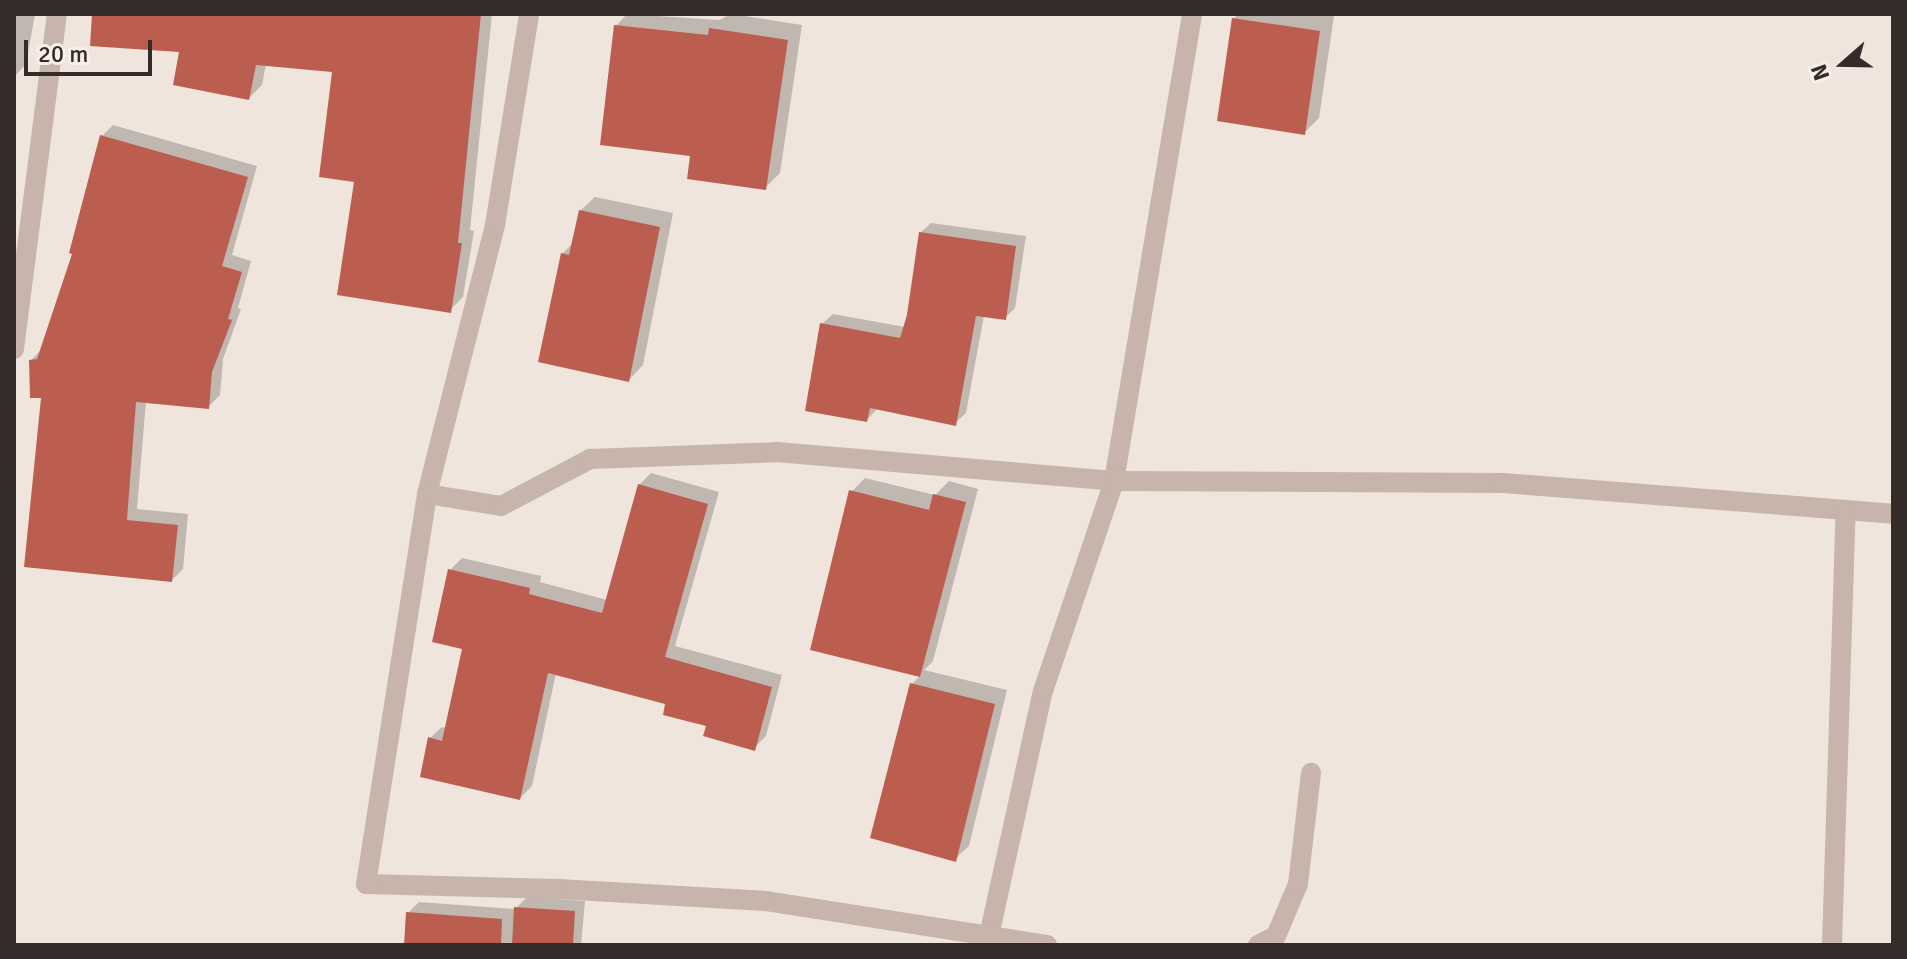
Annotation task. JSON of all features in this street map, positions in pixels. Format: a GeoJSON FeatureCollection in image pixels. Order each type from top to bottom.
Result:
{"type":"FeatureCollection","features":[{"type":"Feature","properties":{"kind":"street"},"geometry":{"type":"LineString","coordinates":[[14,349],[57,14]]}},
{"type":"Feature","properties":{"kind":"street"},"geometry":{"type":"LineString","coordinates":[[529,14],[495,225],[427,494],[366,884],[558,889],[766,901],[988,941],[1047,945]]}},
{"type":"Feature","properties":{"kind":"street"},"geometry":{"type":"LineString","coordinates":[[988,941],[1043,691],[1114,481],[1192,14]]}},
{"type":"Feature","properties":{"kind":"street"},"geometry":{"type":"LineString","coordinates":[[427,494],[501,506],[590,459],[777,452],[1114,481],[1503,483],[1893,514]]}},
{"type":"Feature","properties":{"kind":"street"},"geometry":{"type":"LineString","coordinates":[[1832,945],[1846,510]]}},
{"type":"Feature","properties":{"kind":"street"},"geometry":{"type":"LineString","coordinates":[[1258,945],[1276,936],[1298,884],[1311,773]]}},
{"type":"Feature","properties":{"kind":"building"},"geometry":{"type":"Polygon","coordinates":[[[92,14],[481,14],[458,243],[462,243],[451,313],[337,295],[354,182],[319,177],[332,72],[256,65],[249,100],[173,85],[179,52],[90,46],[92,14]]]}},
{"type":"Feature","properties":{"kind":"building"},"geometry":{"type":"Polygon","coordinates":[[[1232,18],[1320,31],[1305,135],[1217,121],[1232,18]]]}},
{"type":"Feature","properties":{"kind":"building"},"geometry":{"type":"Polygon","coordinates":[[[614,25],[708,35],[709,28],[788,40],[766,190],[687,179],[690,156],[600,145],[614,25]]]}},
{"type":"Feature","properties":{"kind":"building"},"geometry":{"type":"Polygon","coordinates":[[[100,135],[248,177],[222,266],[242,272],[228,319],[232,320],[212,372],[209,409],[136,402],[127,520],[178,525],[172,582],[24,567],[41,398],[30,398],[29,360],[37,359],[72,254],[69,253],[100,135]]]}},
{"type":"Feature","properties":{"kind":"building"},"geometry":{"type":"Polygon","coordinates":[[[579,210],[660,227],[629,382],[538,362],[561,253],[569,255],[579,210]]]}},
{"type":"Feature","properties":{"kind":"building"},"geometry":{"type":"Polygon","coordinates":[[[919,232],[1016,246],[1006,320],[976,316],[956,426],[870,408],[867,422],[805,411],[820,323],[900,338],[907,315],[919,232]]]}},
{"type":"Feature","properties":{"kind":"building"},"geometry":{"type":"Polygon","coordinates":[[[638,484],[708,504],[665,657],[772,687],[755,751],[703,736],[706,726],[663,715],[665,704],[548,673],[520,800],[420,777],[428,737],[442,741],[462,649],[432,642],[448,569],[530,588],[529,594],[602,613],[638,484]]]}},
{"type":"Feature","properties":{"kind":"building"},"geometry":{"type":"Polygon","coordinates":[[[849,490],[929,510],[933,494],[966,502],[920,677],[810,650],[849,490]]]}},
{"type":"Feature","properties":{"kind":"building"},"geometry":{"type":"Polygon","coordinates":[[[910,683],[995,704],[956,862],[870,838],[910,683]]]}},
{"type":"Feature","properties":{"kind":"building"},"geometry":{"type":"Polygon","coordinates":[[[514,907],[575,911],[573,945],[512,945],[514,907]]]}},
{"type":"Feature","properties":{"kind":"building"},"geometry":{"type":"Polygon","coordinates":[[[406,912],[502,919],[501,945],[404,945],[406,912]]]}}]}
